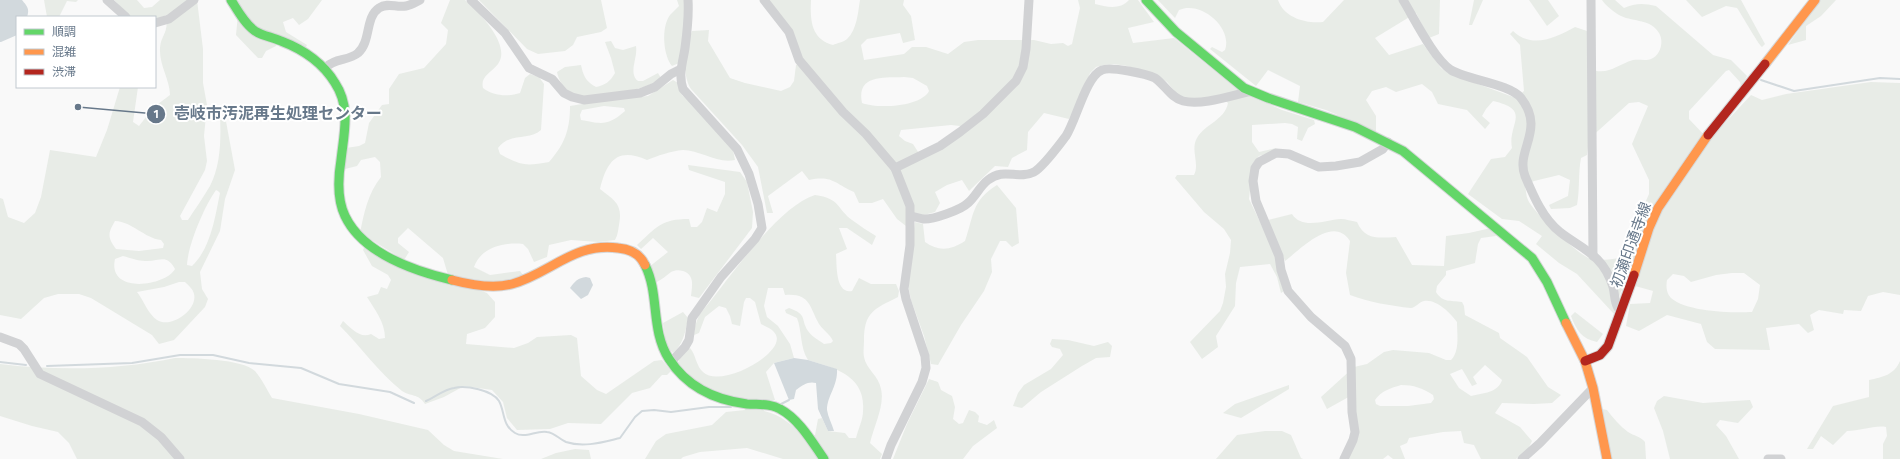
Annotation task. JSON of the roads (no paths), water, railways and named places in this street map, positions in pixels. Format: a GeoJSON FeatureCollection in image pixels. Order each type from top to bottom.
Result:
{"type":"FeatureCollection","features":[{"type":"Feature","properties":{"kind":"street"},"geometry":{"type":"LineString","coordinates":[[106,0],[125,16]]}},
{"type":"Feature","properties":{"kind":"street"},"geometry":{"type":"LineString","coordinates":[[156,23],[169,19],[194,0]]}},
{"type":"Feature","properties":{"kind":"street"},"geometry":{"type":"LineString","coordinates":[[231,0],[254,30],[283,41],[325,68],[334,80],[345,107],[344,133],[338,175],[340,204],[348,223],[364,241],[379,252],[413,267],[457,282],[490,287],[501,287],[520,281],[588,247],[604,245],[624,248],[640,256],[645,264],[654,299],[655,318],[666,356],[671,362],[705,394],[741,403],[779,408],[793,420],[824,459]]}},
{"type":"Feature","properties":{"kind":"street"},"geometry":{"type":"LineString","coordinates":[[325,68],[329,63],[358,53],[365,44],[373,14],[379,7],[385,5],[406,6],[420,0]]}},
{"type":"Feature","properties":{"kind":"street"},"geometry":{"type":"LineString","coordinates":[[471,0],[505,33],[529,68],[552,79],[564,93],[572,97],[584,100],[640,93],[655,87],[671,74],[681,69]]}},
{"type":"Feature","properties":{"kind":"street"},"geometry":{"type":"LineString","coordinates":[[671,362],[685,347],[689,340],[692,318],[721,277],[755,239],[762,228],[758,204],[747,168],[737,149],[684,89],[681,83],[688,0]]}},
{"type":"Feature","properties":{"kind":"street"},"geometry":{"type":"LineString","coordinates":[[764,0],[789,32],[799,60],[842,112],[866,134],[895,168],[910,206],[910,245],[904,280],[904,289],[925,356],[926,368],[922,382],[891,445],[886,459]]}},
{"type":"Feature","properties":{"kind":"street"},"geometry":{"type":"LineString","coordinates":[[895,168],[940,146],[960,132],[983,114],[1016,81],[1023,67],[1026,49],[1029,0]]}},
{"type":"Feature","properties":{"kind":"street"},"geometry":{"type":"LineString","coordinates":[[1146,0],[1176,32],[1232,80],[1244,88],[1268,98],[1355,127],[1388,142],[1414,160],[1532,258],[1548,282],[1585,361],[1607,459]]}},
{"type":"Feature","properties":{"kind":"street"},"geometry":{"type":"LineString","coordinates":[[1403,0],[1432,48],[1441,61],[1450,69],[1458,74],[1508,90],[1521,98],[1528,112],[1532,127],[1522,163],[1524,174],[1544,215],[1558,231],[1593,256],[1607,272],[1613,287],[1618,308],[1622,309]]}},
{"type":"Feature","properties":{"kind":"street"},"geometry":{"type":"LineString","coordinates":[[1590,0],[1593,256]]}},
{"type":"Feature","properties":{"kind":"street","name":"初瀬印通寺線"},"geometry":{"type":"LineString","coordinates":[[1585,361],[1600,356],[1605,351],[1612,337],[1649,228],[1658,208],[1706,137],[1745,91],[1815,0]]}},
{"type":"Feature","properties":{"kind":"street"},"geometry":{"type":"LineString","coordinates":[[911,216],[924,219],[959,208],[967,204],[995,174],[1034,172],[1047,159],[1067,134],[1089,85],[1095,75],[1101,70],[1114,69],[1146,75],[1155,79],[1182,101],[1189,102],[1211,100],[1252,91]]}},
{"type":"Feature","properties":{"kind":"street"},"geometry":{"type":"LineString","coordinates":[[1344,459],[1355,432],[1351,359],[1345,346],[1311,317],[1288,291],[1281,270],[1279,256],[1256,201],[1253,181],[1255,168],[1259,162],[1276,153],[1288,154],[1319,167],[1336,166],[1360,162],[1383,149],[1388,142]]}},
{"type":"Feature","properties":{"kind":"street"},"geometry":{"type":"LineString","coordinates":[[0,337],[18,344],[24,349],[40,374],[142,422],[161,437],[180,459]]}},
{"type":"Feature","properties":{"kind":"street"},"geometry":{"type":"LineString","coordinates":[[1522,459],[1540,443],[1592,388]]}},
{"type":"Feature","properties":{"kind":"street"},"geometry":{"type":"LineString","coordinates":[[1768,459],[1781,459]]}},
{"type":"Feature","properties":{"kind":"waterway"},"geometry":{"type":"LineString","coordinates":[[1761,80],[1794,91],[1880,78],[1900,79]]}},
{"type":"Feature","properties":{"kind":"waterway"},"geometry":{"type":"LineString","coordinates":[[47,366],[132,363],[180,355],[213,355],[249,363],[301,368],[339,384],[390,392],[414,403]]}},
{"type":"Feature","properties":{"kind":"waterway"},"geometry":{"type":"LineString","coordinates":[[0,362],[26,365]]}},
{"type":"Feature","properties":{"kind":"waterway"},"geometry":{"type":"LineString","coordinates":[[426,401],[444,391],[459,387],[485,391],[496,397],[499,401],[506,422],[515,433],[519,435],[527,435],[547,432],[573,444],[593,444],[620,438],[635,417],[642,411],[654,410],[671,412],[709,407],[731,407]]}},
{"type":"Feature","properties":{"kind":"waterway"},"geometry":{"type":"LineString","coordinates":[[781,404],[789,400]]}},
{"type":"Feature","properties":{"kind":"place","name":"壱岐市汚泥再生処理センター"},"geometry":{"type":"Point","coordinates":[78,107]}}]}
